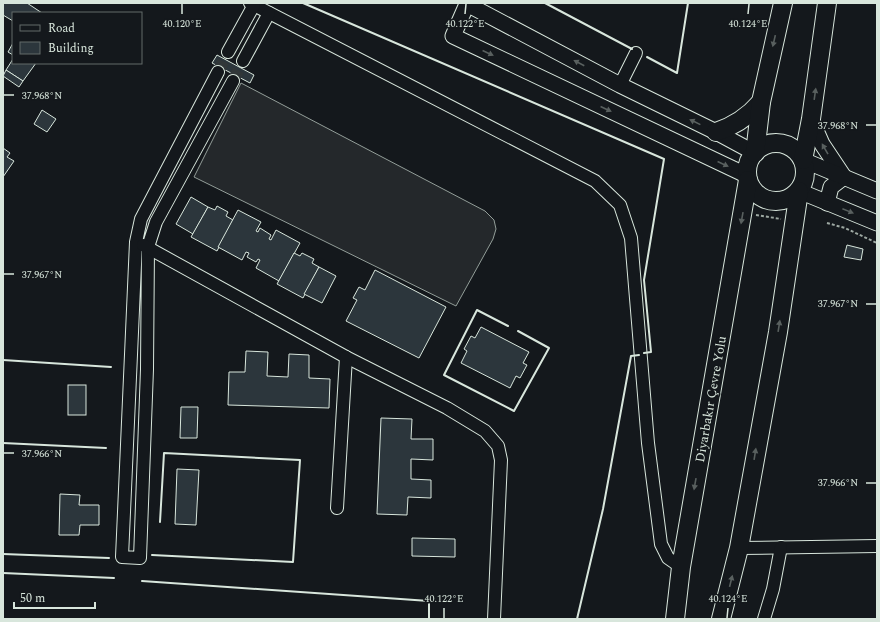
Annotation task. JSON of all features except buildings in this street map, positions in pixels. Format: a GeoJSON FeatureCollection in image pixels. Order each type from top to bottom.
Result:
{"type":"FeatureCollection","features":[{"type":"Feature","properties":{"kind":"highway"},"geometry":{"type":"LineString","coordinates":[[783,3],[761,102],[754,153],[748,168],[748,178],[756,193],[770,201],[786,200],[799,191]]}},
{"type":"Feature","properties":{"kind":"highway"},"geometry":{"type":"LineString","coordinates":[[721,619],[740,548],[778,332],[799,191],[805,176],[803,160],[811,119],[827,3]]}},
{"type":"Feature","properties":{"kind":"highway"},"geometry":{"type":"LineString","coordinates":[[716,132],[738,123],[749,115],[761,102]]}},
{"type":"Feature","properties":{"kind":"highway"},"geometry":{"type":"LineString","coordinates":[[754,153],[768,144],[785,144],[798,153],[803,160]]}},
{"type":"Feature","properties":{"kind":"highway","name":"Diyarbakır Çevre Yolu"},"geometry":{"type":"LineString","coordinates":[[675,619],[681,567],[748,178]]}},
{"type":"Feature","properties":{"kind":"main road"},"geometry":{"type":"LineString","coordinates":[[748,178],[453,36],[464,4],[620,85],[716,132],[754,153]]}},
{"type":"Feature","properties":{"kind":"main road"},"geometry":{"type":"LineString","coordinates":[[811,119],[822,144],[844,177]]}},
{"type":"Feature","properties":{"kind":"main road"},"geometry":{"type":"LineString","coordinates":[[803,160],[877,191]]}},
{"type":"Feature","properties":{"kind":"main road"},"geometry":{"type":"LineString","coordinates":[[827,203],[831,187],[844,177]]}},
{"type":"Feature","properties":{"kind":"main road"},"geometry":{"type":"LineString","coordinates":[[799,191],[877,223]]}},
{"type":"Feature","properties":{"kind":"street"},"geometry":{"type":"LineString","coordinates":[[228,52],[260,6]]}},
{"type":"Feature","properties":{"kind":"street"},"geometry":{"type":"LineString","coordinates":[[243,61],[260,6]]}},
{"type":"Feature","properties":{"kind":"street"},"geometry":{"type":"LineString","coordinates":[[260,6],[595,181],[620,205],[631,238],[648,443],[661,544],[668,558],[681,567]]}},
{"type":"Feature","properties":{"kind":"street"},"geometry":{"type":"LineString","coordinates":[[620,85],[636,53]]}},
{"type":"Feature","properties":{"kind":"street"},"geometry":{"type":"LineString","coordinates":[[218,72],[141,219],[136,242],[122,557],[140,558],[147,369],[148,247],[156,222],[232,81]]}},
{"type":"Feature","properties":{"kind":"street"},"geometry":{"type":"LineString","coordinates":[[136,242],[148,247],[346,357],[453,412],[485,431],[498,446],[502,460],[494,619]]}},
{"type":"Feature","properties":{"kind":"street"},"geometry":{"type":"LineString","coordinates":[[337,508],[346,357]]}},
{"type":"Feature","properties":{"kind":"street"},"geometry":{"type":"LineString","coordinates":[[740,548],[877,546]]}},
{"type":"Feature","properties":{"kind":"street"},"geometry":{"type":"LineString","coordinates":[[764,619],[773,589],[781,547]]}},
{"type":"Feature","properties":{"kind":"path"},"geometry":{"type":"LineString","coordinates":[[750,214],[786,220]]}},
{"type":"Feature","properties":{"kind":"path"},"geometry":{"type":"LineString","coordinates":[[828,223],[845,228],[877,243]]}},
{"type":"Feature","properties":{"kind":"shaded area"},"geometry":{"type":"Polygon","coordinates":[[[241,83],[485,211],[494,220],[496,229],[493,239],[456,306],[194,177],[241,83]]]}},
{"type":"Feature","properties":{"kind":"tunnel"},"geometry":{"type":"LineString","coordinates":[[218,72],[228,52]]}},
{"type":"Feature","properties":{"kind":"tunnel"},"geometry":{"type":"LineString","coordinates":[[233,81],[243,61]]}},
{"type":"Feature","properties":{"kind":"wall"},"geometry":{"type":"LineString","coordinates":[[303,3],[664,159],[644,280],[651,352],[644,353]]}},
{"type":"Feature","properties":{"kind":"wall"},"geometry":{"type":"LineString","coordinates":[[545,3],[632,49]]}},
{"type":"Feature","properties":{"kind":"wall"},"geometry":{"type":"LineString","coordinates":[[647,57],[677,73],[688,3]]}},
{"type":"Feature","properties":{"kind":"wall"},"geometry":{"type":"LineString","coordinates":[[508,326],[477,310],[444,375],[514,411],[549,348],[518,331]]}},
{"type":"Feature","properties":{"kind":"wall"},"geometry":{"type":"LineString","coordinates":[[577,619],[603,509],[631,356],[639,355]]}},
{"type":"Feature","properties":{"kind":"wall"},"geometry":{"type":"LineString","coordinates":[[3,360],[111,367]]}},
{"type":"Feature","properties":{"kind":"wall"},"geometry":{"type":"LineString","coordinates":[[3,443],[106,448]]}},
{"type":"Feature","properties":{"kind":"wall"},"geometry":{"type":"LineString","coordinates":[[152,555],[293,562],[300,460],[164,453],[160,522]]}},
{"type":"Feature","properties":{"kind":"wall"},"geometry":{"type":"LineString","coordinates":[[3,554],[109,558]]}},
{"type":"Feature","properties":{"kind":"wall"},"geometry":{"type":"LineString","coordinates":[[3,573],[114,578]]}},
{"type":"Feature","properties":{"kind":"wall"},"geometry":{"type":"LineString","coordinates":[[142,581],[429,601],[429,619]]}}]}
